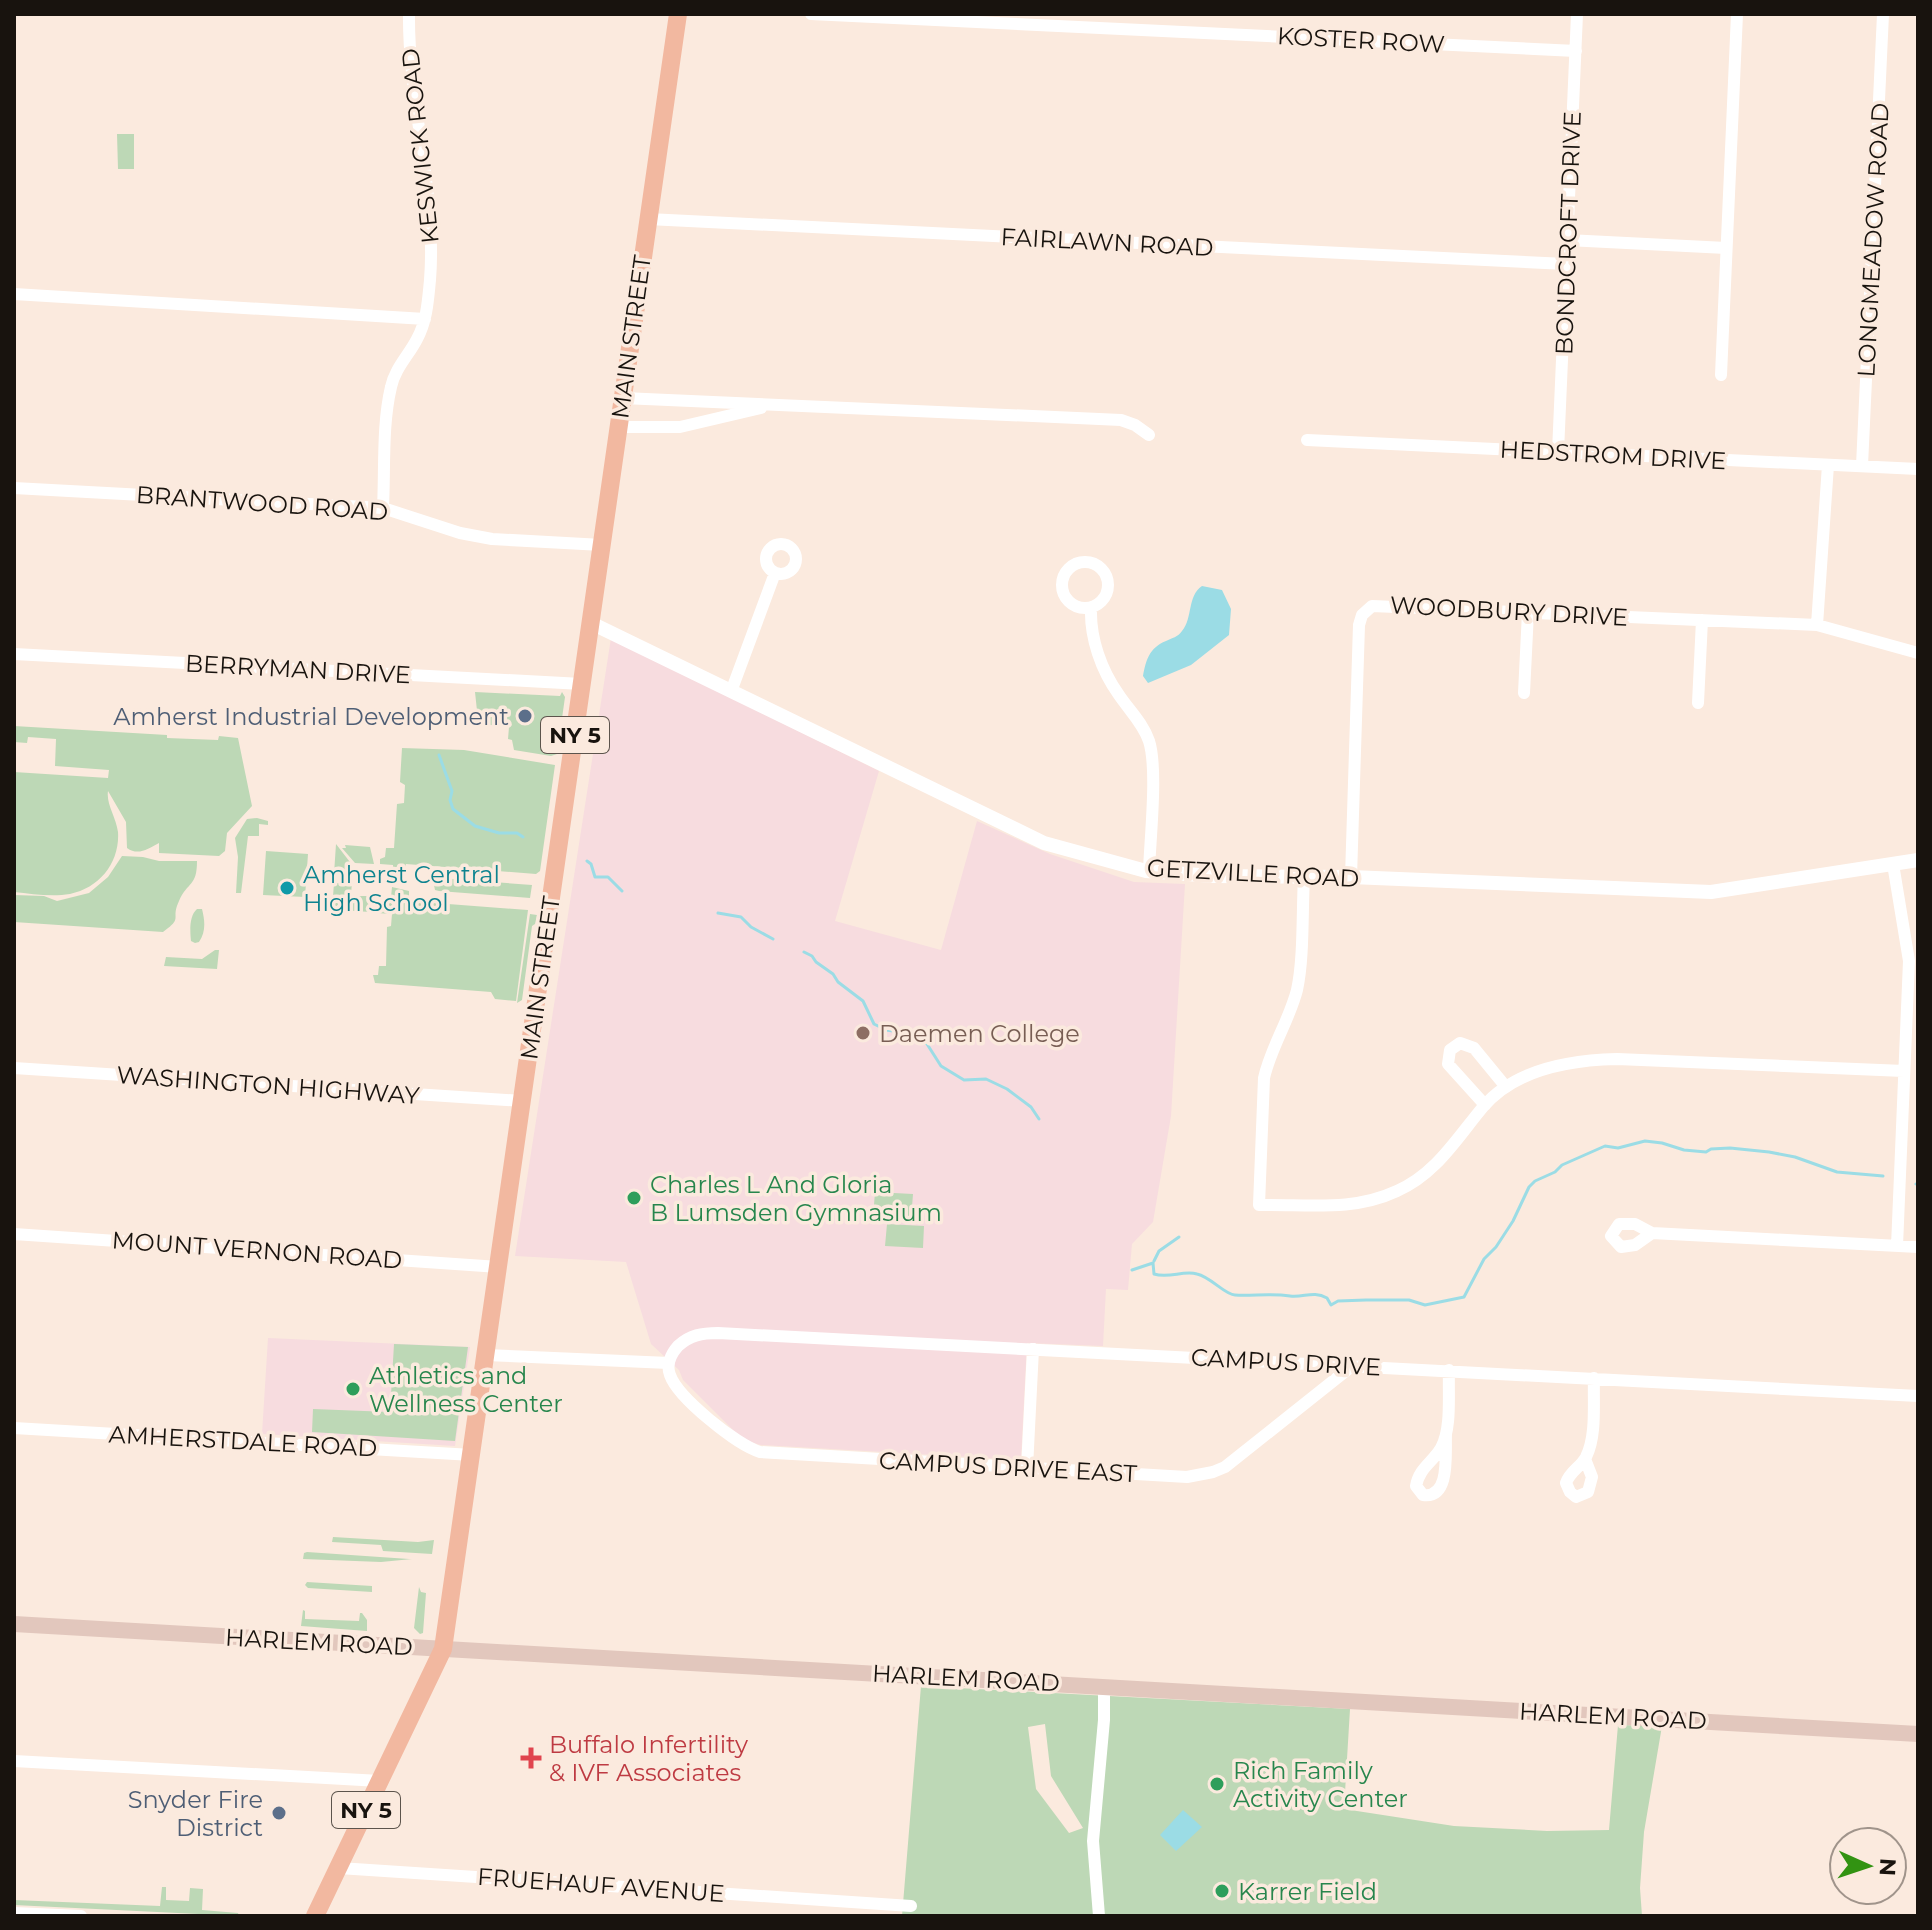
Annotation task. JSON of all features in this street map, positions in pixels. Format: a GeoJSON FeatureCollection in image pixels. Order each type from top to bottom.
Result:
{"type":"FeatureCollection","features":[{"type":"Feature","properties":{"kind":"main road","name":"MAIN STREET"},"geometry":{"type":"LineString","coordinates":[[315,1916],[443,1649],[678,14]]}},
{"type":"Feature","properties":{"kind":"main road","name":"HARLEM ROAD"},"geometry":{"type":"LineString","coordinates":[[14,1624],[1918,1734]]}},
{"type":"Feature","properties":{"kind":"street","name":"KESWICK ROAD"},"geometry":{"type":"LineString","coordinates":[[383,508],[391,385],[425,319],[430,278],[431,239],[409,51],[409,14]]}},
{"type":"Feature","properties":{"kind":"street","name":"KOSTER ROW"},"geometry":{"type":"LineString","coordinates":[[811,14],[1576,51]]}},
{"type":"Feature","properties":{"kind":"street","name":"BONDCROFT DRIVE"},"geometry":{"type":"LineString","coordinates":[[1558,452],[1577,14]]}},
{"type":"Feature","properties":{"kind":"street"},"geometry":{"type":"LineString","coordinates":[[1721,375],[1737,14]]}},
{"type":"Feature","properties":{"kind":"street","name":"LONGMEADOW ROAD"},"geometry":{"type":"LineString","coordinates":[[1862,466],[1883,14]]}},
{"type":"Feature","properties":{"kind":"street","name":"FAIRLAWN ROAD"},"geometry":{"type":"LineString","coordinates":[[648,219],[1566,264]]}},
{"type":"Feature","properties":{"kind":"street"},"geometry":{"type":"LineString","coordinates":[[1567,240],[1726,248]]}},
{"type":"Feature","properties":{"kind":"street"},"geometry":{"type":"LineString","coordinates":[[14,294],[425,319]]}},
{"type":"Feature","properties":{"kind":"street"},"geometry":{"type":"LineString","coordinates":[[623,398],[1121,420],[1149,435]]}},
{"type":"Feature","properties":{"kind":"street"},"geometry":{"type":"LineString","coordinates":[[619,427],[680,427],[780,404]]}},
{"type":"Feature","properties":{"kind":"street","name":"HEDSTROM DRIVE"},"geometry":{"type":"LineString","coordinates":[[1307,440],[1918,469]]}},
{"type":"Feature","properties":{"kind":"street"},"geometry":{"type":"LineString","coordinates":[[1817,625],[1828,465]]}},
{"type":"Feature","properties":{"kind":"street","name":"BRANTWOOD ROAD"},"geometry":{"type":"LineString","coordinates":[[14,488],[383,508],[481,537],[602,545]]}},
{"type":"Feature","properties":{"kind":"street"},"geometry":{"type":"LineString","coordinates":[[732,689],[775,573]]}},
{"type":"Feature","properties":{"kind":"street","name":"WOODBURY DRIVE"},"geometry":{"type":"LineString","coordinates":[[1351,877],[1359,625],[1362,615],[1372,606],[1384,604],[1817,625],[1918,653]]}},
{"type":"Feature","properties":{"kind":"street"},"geometry":{"type":"LineString","coordinates":[[1091,608],[1090,626],[1107,676],[1150,743],[1149,871]]}},
{"type":"Feature","properties":{"kind":"street"},"geometry":{"type":"LineString","coordinates":[[1524,693],[1528,612]]}},
{"type":"Feature","properties":{"kind":"street"},"geometry":{"type":"LineString","coordinates":[[1698,703],[1702,620]]}},
{"type":"Feature","properties":{"kind":"street","name":"GETZVILLE ROAD"},"geometry":{"type":"LineString","coordinates":[[591,623],[1044,843],[1149,871],[1213,876],[1351,877],[1711,892],[1918,860]]}},
{"type":"Feature","properties":{"kind":"street","name":"BERRYMAN DRIVE"},"geometry":{"type":"LineString","coordinates":[[14,654],[582,684]]}},
{"type":"Feature","properties":{"kind":"street"},"geometry":{"type":"LineString","coordinates":[[1893,864],[1909,961],[1897,1246]]}},
{"type":"Feature","properties":{"kind":"street"},"geometry":{"type":"LineString","coordinates":[[1304,877],[1298,983],[1288,1017],[1268,1059],[1264,1078],[1259,1205],[1344,1206],[1397,1192],[1424,1175],[1444,1157],[1485,1105],[1506,1087],[1553,1066],[1593,1060],[1904,1071]]}},
{"type":"Feature","properties":{"kind":"street"},"geometry":{"type":"LineString","coordinates":[[1485,1105],[1448,1064],[1450,1050],[1460,1043],[1474,1048],[1506,1087]]}},
{"type":"Feature","properties":{"kind":"street","name":"WASHINGTON HIGHWAY"},"geometry":{"type":"LineString","coordinates":[[14,1068],[523,1101]]}},
{"type":"Feature","properties":{"kind":"street"},"geometry":{"type":"LineString","coordinates":[[1652,1233],[1918,1247]]}},
{"type":"Feature","properties":{"kind":"street","name":"MOUNT VERNON ROAD"},"geometry":{"type":"LineString","coordinates":[[14,1234],[499,1267]]}},
{"type":"Feature","properties":{"kind":"street","name":"CAMPUS DRIVE"},"geometry":{"type":"LineString","coordinates":[[669,1363],[676,1348],[687,1338],[707,1333],[1918,1396]]}},
{"type":"Feature","properties":{"kind":"street"},"geometry":{"type":"LineString","coordinates":[[1027,1468],[1033,1349]]}},
{"type":"Feature","properties":{"kind":"street"},"geometry":{"type":"LineString","coordinates":[[486,1355],[669,1363]]}},
{"type":"Feature","properties":{"kind":"street","name":"CAMPUS DRIVE EAST"},"geometry":{"type":"LineString","coordinates":[[669,1363],[670,1377],[690,1401],[739,1443],[760,1452],[1176,1477],[1213,1472],[1247,1451],[1352,1366]]}},
{"type":"Feature","properties":{"kind":"street"},"geometry":{"type":"LineString","coordinates":[[1446,1434],[1449,1370]]}},
{"type":"Feature","properties":{"kind":"street"},"geometry":{"type":"LineString","coordinates":[[1585,1459],[1591,1439],[1594,1378]]}},
{"type":"Feature","properties":{"kind":"street","name":"AMHERSTDALE ROAD"},"geometry":{"type":"LineString","coordinates":[[14,1428],[472,1455]]}},
{"type":"Feature","properties":{"kind":"street"},"geometry":{"type":"LineString","coordinates":[[1099,1916],[1093,1841],[1104,1720],[1104,1686]]}},
{"type":"Feature","properties":{"kind":"street"},"geometry":{"type":"LineString","coordinates":[[14,1761],[380,1781]]}},
{"type":"Feature","properties":{"kind":"street","name":"FRUEHAUF AVENUE"},"geometry":{"type":"LineString","coordinates":[[339,1868],[911,1906]]}},
{"type":"Feature","properties":{"kind":"street"},"geometry":{"type":"LineString","coordinates":[[14,1913],[81,1916]]}},
{"type":"Feature","properties":{"kind":"shaded area","name":"Daemen College"},"geometry":{"type":"Polygon","coordinates":[[[611,638],[879,771],[835,921],[941,950],[977,821],[1050,854],[1134,882],[1185,884],[1171,1116],[1153,1222],[1132,1244],[1128,1290],[1106,1289],[1103,1346],[1027,1343],[1021,1460],[761,1445],[743,1440],[651,1344],[626,1262],[515,1256],[611,638]]]}},
{"type":"Feature","properties":{"kind":"shaded area"},"geometry":{"type":"Polygon","coordinates":[[[268,1338],[470,1347],[455,1446],[262,1434],[268,1338]]]}},
{"type":"Feature","properties":{"kind":"green space"},"geometry":{"type":"Polygon","coordinates":[[[117,134],[134,134],[134,169],[118,169],[117,134]]]}},
{"type":"Feature","properties":{"kind":"green space"},"geometry":{"type":"Polygon","coordinates":[[[475,692],[560,696],[562,692],[565,697],[557,754],[551,756],[514,750],[512,740],[508,739],[509,727],[482,724],[478,720],[475,692]]]}},
{"type":"Feature","properties":{"kind":"green space"},"geometry":{"type":"Polygon","coordinates":[[[14,726],[167,735],[167,738],[238,738],[252,806],[227,833],[225,851],[219,856],[159,853],[159,843],[143,851],[135,851],[127,848],[126,822],[108,791],[118,843],[112,863],[99,880],[70,894],[14,892],[14,772],[108,778],[109,770],[55,766],[56,739],[28,737],[27,743],[14,742],[14,726]]]}},
{"type":"Feature","properties":{"kind":"green space"},"geometry":{"type":"Polygon","coordinates":[[[402,748],[464,750],[555,765],[540,871],[536,874],[406,864],[403,874],[393,876],[393,865],[380,864],[380,859],[385,857],[386,848],[394,848],[397,804],[404,803],[405,785],[400,782],[402,748]]]}},
{"type":"Feature","properties":{"kind":"green space"},"geometry":{"type":"Polygon","coordinates":[[[247,819],[268,821],[268,825],[259,824],[259,836],[248,836],[241,893],[236,893],[238,857],[235,838],[247,819]]]}},
{"type":"Feature","properties":{"kind":"green space"},"geometry":{"type":"Polygon","coordinates":[[[336,844],[353,866],[352,875],[334,874],[336,844]]]}},
{"type":"Feature","properties":{"kind":"green space"},"geometry":{"type":"Polygon","coordinates":[[[345,845],[370,847],[374,864],[355,863],[342,848],[346,848],[345,845]]]}},
{"type":"Feature","properties":{"kind":"green space"},"geometry":{"type":"Polygon","coordinates":[[[266,851],[308,854],[305,897],[263,895],[266,851]]]}},
{"type":"Feature","properties":{"kind":"green space"},"geometry":{"type":"Polygon","coordinates":[[[122,856],[159,861],[197,861],[194,880],[179,901],[175,921],[163,932],[14,922],[14,895],[44,896],[57,901],[89,893],[108,877],[122,856]]]}},
{"type":"Feature","properties":{"kind":"green space"},"geometry":{"type":"Polygon","coordinates":[[[440,878],[532,885],[530,898],[435,890],[434,885],[440,878]]]}},
{"type":"Feature","properties":{"kind":"green space"},"geometry":{"type":"Polygon","coordinates":[[[352,882],[351,894],[332,910],[334,883],[352,882]]]}},
{"type":"Feature","properties":{"kind":"green space"},"geometry":{"type":"Polygon","coordinates":[[[392,887],[409,891],[409,901],[528,910],[516,1001],[495,999],[491,992],[375,983],[373,975],[378,975],[379,966],[386,966],[387,927],[391,926],[392,914],[377,913],[378,897],[391,897],[392,887]]]}},
{"type":"Feature","properties":{"kind":"green space"},"geometry":{"type":"Polygon","coordinates":[[[353,896],[371,896],[370,912],[340,910],[353,896]]]}},
{"type":"Feature","properties":{"kind":"green space"},"geometry":{"type":"Polygon","coordinates":[[[197,909],[202,909],[204,926],[199,942],[195,943],[191,941],[190,928],[197,909]]]}},
{"type":"Feature","properties":{"kind":"green space"},"geometry":{"type":"Polygon","coordinates":[[[530,914],[537,915],[532,926],[522,1000],[517,1003],[530,914]]]}},
{"type":"Feature","properties":{"kind":"green space"},"geometry":{"type":"Polygon","coordinates":[[[219,950],[217,969],[164,966],[166,957],[202,959],[219,950]]]}},
{"type":"Feature","properties":{"kind":"green space"},"geometry":{"type":"Polygon","coordinates":[[[875,1192],[913,1194],[911,1220],[873,1217],[875,1192]]]}},
{"type":"Feature","properties":{"kind":"green space"},"geometry":{"type":"Polygon","coordinates":[[[887,1224],[924,1226],[923,1248],[885,1246],[887,1224]]]}},
{"type":"Feature","properties":{"kind":"green space"},"geometry":{"type":"Polygon","coordinates":[[[394,1344],[468,1347],[455,1441],[312,1432],[313,1409],[390,1412],[394,1344]]]}},
{"type":"Feature","properties":{"kind":"green space"},"geometry":{"type":"Polygon","coordinates":[[[333,1537],[418,1542],[434,1540],[432,1554],[383,1551],[381,1545],[332,1542],[333,1537]]]}},
{"type":"Feature","properties":{"kind":"green space"},"geometry":{"type":"Polygon","coordinates":[[[307,1552],[412,1559],[381,1562],[303,1559],[307,1552]]]}},
{"type":"Feature","properties":{"kind":"green space"},"geometry":{"type":"Polygon","coordinates":[[[307,1582],[372,1586],[372,1592],[308,1588],[305,1585],[307,1582]]]}},
{"type":"Feature","properties":{"kind":"green space"},"geometry":{"type":"Polygon","coordinates":[[[419,1587],[421,1592],[426,1593],[423,1633],[420,1634],[414,1628],[419,1587]]]}},
{"type":"Feature","properties":{"kind":"green space"},"geometry":{"type":"Polygon","coordinates":[[[303,1610],[305,1619],[359,1621],[362,1613],[367,1620],[367,1631],[301,1626],[303,1610]]]}},
{"type":"Feature","properties":{"kind":"green space"},"geometry":{"type":"Polygon","coordinates":[[[921,1686],[1350,1709],[1344,1809],[1454,1826],[1547,1831],[1609,1830],[1618,1725],[1662,1726],[1644,1832],[1640,1888],[1642,1916],[902,1916],[921,1686]],[[1045,1724],[1028,1727],[1036,1789],[1069,1833],[1083,1828],[1051,1776],[1045,1724]]]}},
{"type":"Feature","properties":{"kind":"green space"},"geometry":{"type":"Polygon","coordinates":[[[162,1887],[166,1887],[166,1900],[189,1901],[190,1888],[203,1889],[202,1910],[238,1913],[239,1916],[14,1905],[14,1900],[160,1906],[162,1887]]]}},
{"type":"Feature","properties":{"kind":"water"},"geometry":{"type":"Polygon","coordinates":[[[1202,586],[1222,590],[1231,609],[1229,635],[1191,665],[1148,683],[1143,676],[1149,655],[1160,644],[1182,631],[1194,595],[1202,586]]]}},
{"type":"Feature","properties":{"kind":"water"},"geometry":{"type":"Polygon","coordinates":[[[1183,1810],[1202,1827],[1176,1851],[1160,1835],[1183,1810]]]}},
{"type":"Feature","properties":{"kind":"waterway"},"geometry":{"type":"LineString","coordinates":[[439,755],[452,791],[450,800],[453,809],[475,826],[499,833],[517,833],[523,837]]}},
{"type":"Feature","properties":{"kind":"waterway"},"geometry":{"type":"LineString","coordinates":[[587,861],[595,877],[608,877],[622,891]]}},
{"type":"Feature","properties":{"kind":"waterway"},"geometry":{"type":"LineString","coordinates":[[718,913],[741,917],[751,927],[773,939]]}},
{"type":"Feature","properties":{"kind":"waterway"},"geometry":{"type":"LineString","coordinates":[[804,952],[863,1001],[874,1024],[886,1030],[907,1033],[927,1044],[941,1066],[964,1080],[986,1079],[1007,1089],[1031,1107],[1039,1119]]}},
{"type":"Feature","properties":{"kind":"waterway"},"geometry":{"type":"LineString","coordinates":[[1132,1270],[1153,1263],[1154,1274],[1197,1274],[1235,1295],[1317,1295],[1327,1298],[1331,1305],[1338,1301],[1366,1300],[1409,1300],[1425,1305],[1464,1297],[1484,1259],[1496,1247],[1535,1181],[1605,1146],[1618,1148],[1645,1141],[1706,1152],[1730,1148],[1769,1152],[1795,1157],[1837,1172],[1883,1176]]}},
{"type":"Feature","properties":{"kind":"waterway"},"geometry":{"type":"LineString","coordinates":[[1154,1261],[1159,1251],[1179,1237]]}},
{"type":"Feature","properties":{"kind":"place","name":"Amherst Industrial Development"},"geometry":{"type":"Point","coordinates":[525,716]}},
{"type":"Feature","properties":{"kind":"place","name":"Amherst Central High School"},"geometry":{"type":"Point","coordinates":[287,888]}},
{"type":"Feature","properties":{"kind":"place","name":"Daemen College"},"geometry":{"type":"Point","coordinates":[863,1033]}},
{"type":"Feature","properties":{"kind":"place","name":"Charles L And Gloria B Lumsden Gymnasium"},"geometry":{"type":"Point","coordinates":[634,1198]}},
{"type":"Feature","properties":{"kind":"place","name":"Athletics and Wellness Center"},"geometry":{"type":"Point","coordinates":[353,1389]}},
{"type":"Feature","properties":{"kind":"place","name":"Buffalo Infertility & IVF Associates"},"geometry":{"type":"Point","coordinates":[531,1758]}},
{"type":"Feature","properties":{"kind":"place","name":"Rich Family Activity Center"},"geometry":{"type":"Point","coordinates":[1217,1784]}},
{"type":"Feature","properties":{"kind":"place","name":"Snyder Fire District"},"geometry":{"type":"Point","coordinates":[279,1813]}},
{"type":"Feature","properties":{"kind":"place","name":"Karrer Field"},"geometry":{"type":"Point","coordinates":[1222,1891]}}]}
